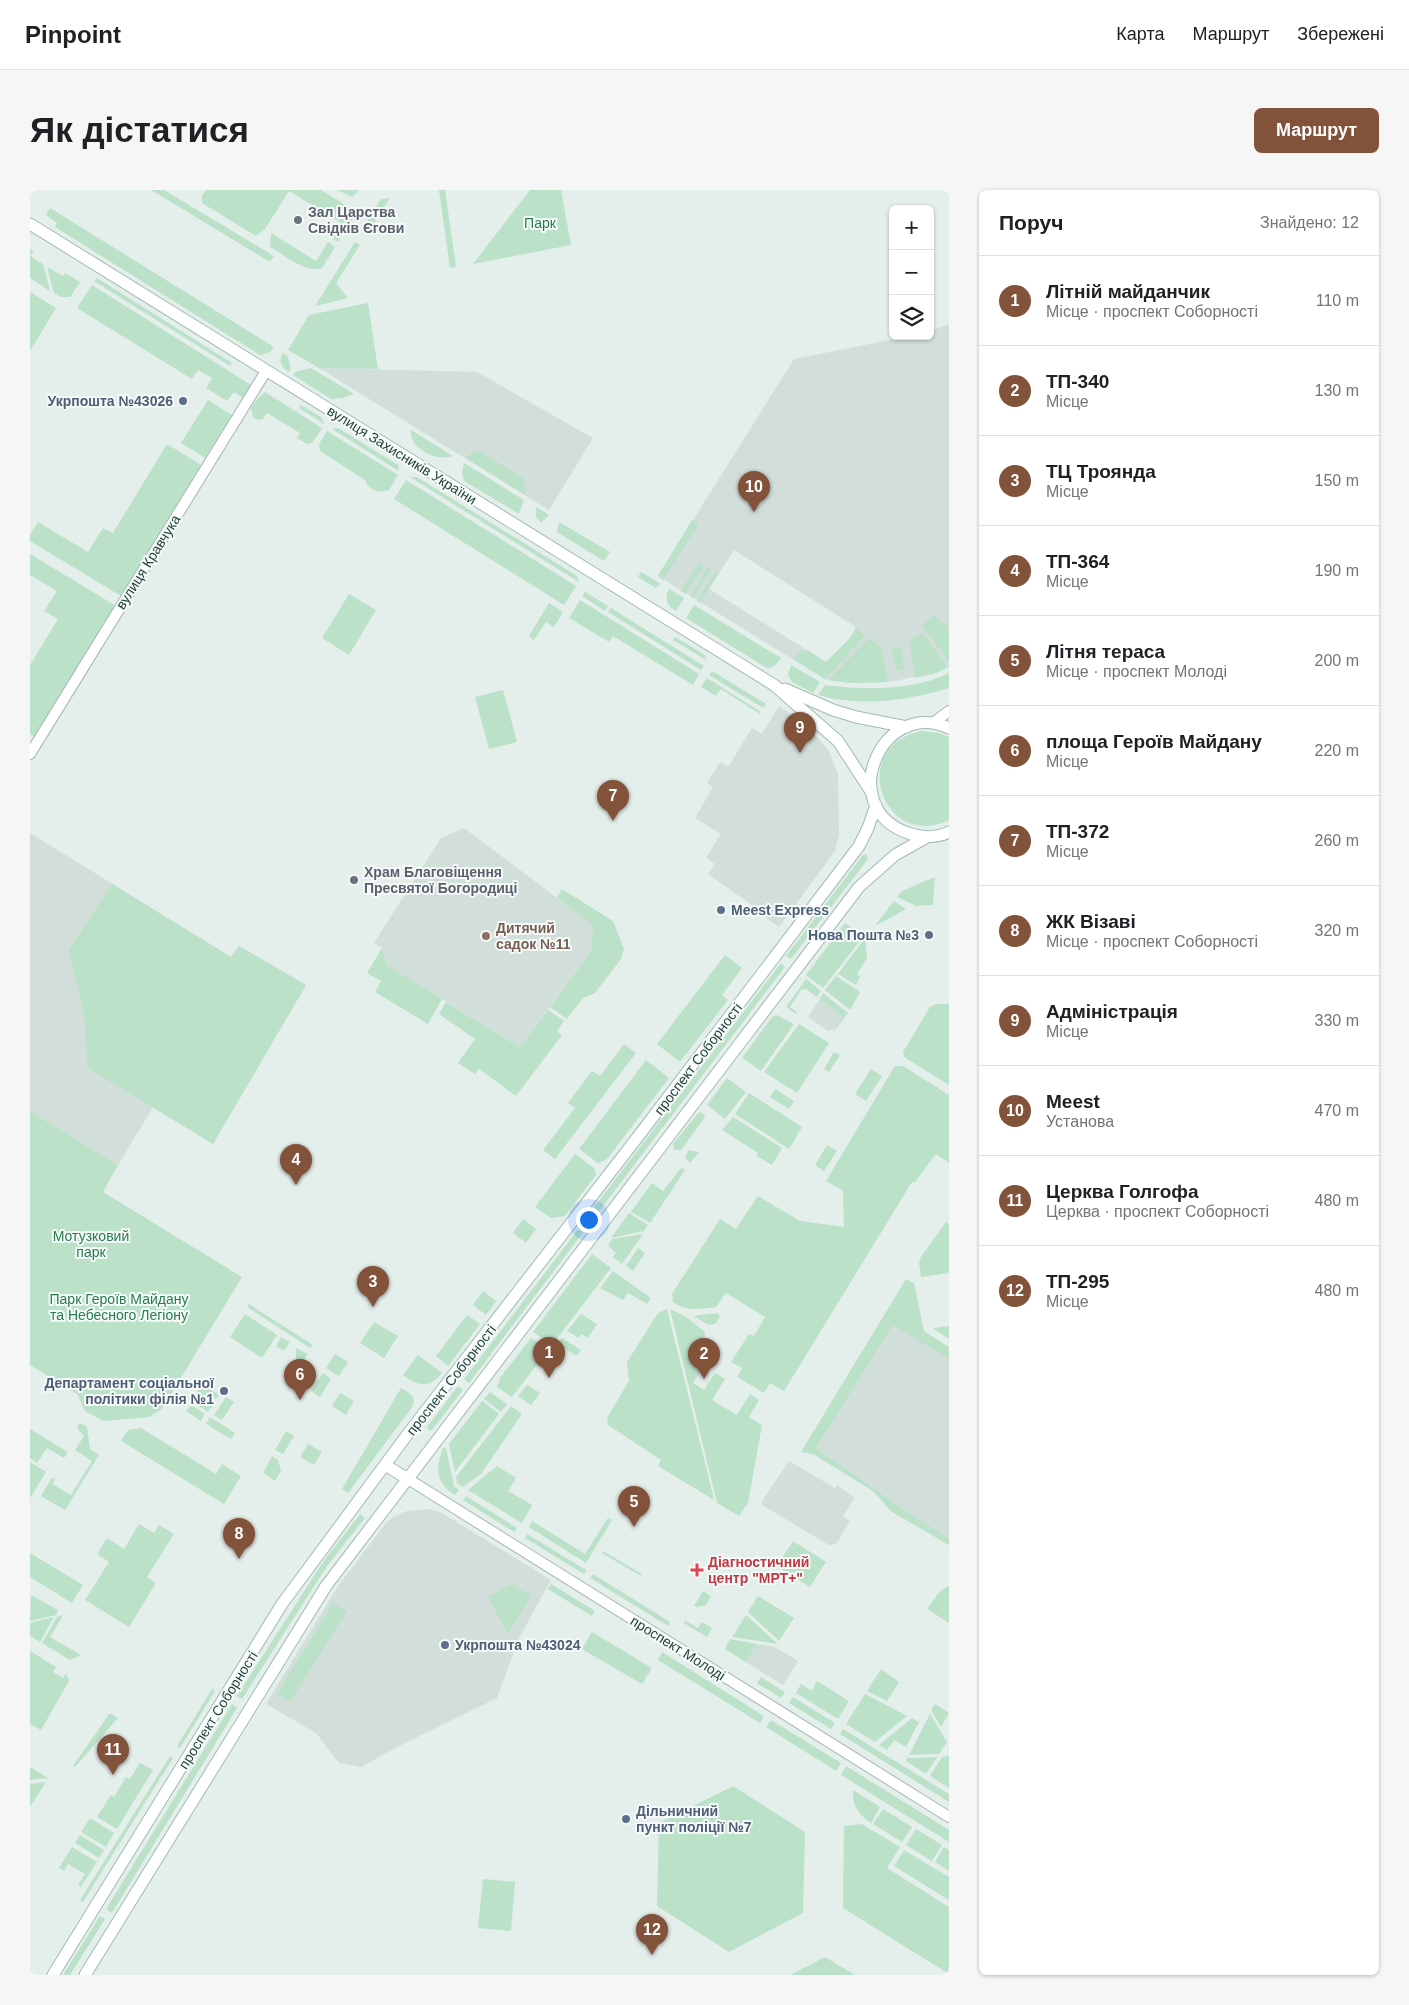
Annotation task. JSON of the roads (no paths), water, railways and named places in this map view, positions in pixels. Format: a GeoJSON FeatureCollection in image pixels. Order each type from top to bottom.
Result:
{"type":"FeatureCollection","features":[{"type":"Feature","properties":{"kind":"main road","name":"вулиця Захисників України"},"geometry":{"type":"LineString","coordinates":[[30,224],[774,685],[833,710],[856,717],[907,727]]}},
{"type":"Feature","properties":{"kind":"main road","name":"вулиця Захисників України"},"geometry":{"type":"LineString","coordinates":[[774,685],[838,741],[872,792]]}},
{"type":"Feature","properties":{"kind":"main road"},"geometry":{"type":"LineString","coordinates":[[948,834],[927,837],[915,836],[897,828],[883,816],[876,805],[870,777],[874,761],[881,746],[892,735],[907,727],[919,724],[933,724],[949,728]]}},
{"type":"Feature","properties":{"kind":"main road","name":"проспект Соборності"},"geometry":{"type":"LineString","coordinates":[[53,1975],[282,1604],[385,1465],[859,846],[876,805]]}},
{"type":"Feature","properties":{"kind":"main road","name":"проспект Соборності"},"geometry":{"type":"LineString","coordinates":[[84,1975],[326,1586],[859,887],[895,855],[927,837]]}},
{"type":"Feature","properties":{"kind":"main road"},"geometry":{"type":"LineString","coordinates":[[385,1465],[408,1479]]}},
{"type":"Feature","properties":{"kind":"street","name":"вулиця Кравчука"},"geometry":{"type":"LineString","coordinates":[[30,754],[266,371]]}},
{"type":"Feature","properties":{"kind":"street"},"geometry":{"type":"LineString","coordinates":[[933,724],[949,711]]}},
{"type":"Feature","properties":{"kind":"street","name":"проспект Молоді"},"geometry":{"type":"LineString","coordinates":[[408,1479],[949,1817]]}},
{"type":"Feature","properties":{"kind":"place","name":"Зал Царства Свідків Єгови"},"geometry":{"type":"Point","coordinates":[298,220]}},
{"type":"Feature","properties":{"kind":"place","name":"Укрпошта №43026"},"geometry":{"type":"Point","coordinates":[183,401]}},
{"type":"Feature","properties":{"kind":"place","name":"Meest"},"geometry":{"type":"Point","coordinates":[754,512]}},
{"type":"Feature","properties":{"kind":"place","name":"Адміністрація"},"geometry":{"type":"Point","coordinates":[800,753]}},
{"type":"Feature","properties":{"kind":"place","name":"ТП-372"},"geometry":{"type":"Point","coordinates":[613,821]}},
{"type":"Feature","properties":{"kind":"place","name":"Храм Благовіщення Пресвятої Богородиці"},"geometry":{"type":"Point","coordinates":[354,880]}},
{"type":"Feature","properties":{"kind":"place","name":"Meest Express"},"geometry":{"type":"Point","coordinates":[721,910]}},
{"type":"Feature","properties":{"kind":"place","name":"Нова Пошта №3"},"geometry":{"type":"Point","coordinates":[929,935]}},
{"type":"Feature","properties":{"kind":"place","name":"Дитячий садок №11"},"geometry":{"type":"Point","coordinates":[486,936]}},
{"type":"Feature","properties":{"kind":"place","name":"ТП-364"},"geometry":{"type":"Point","coordinates":[296,1185]}},
{"type":"Feature","properties":{"kind":"place","name":"ТЦ Троянда"},"geometry":{"type":"Point","coordinates":[373,1307]}},
{"type":"Feature","properties":{"kind":"place","name":"Літній майданчик"},"geometry":{"type":"Point","coordinates":[549,1378]}},
{"type":"Feature","properties":{"kind":"place","name":"ТП-340"},"geometry":{"type":"Point","coordinates":[704,1379]}},
{"type":"Feature","properties":{"kind":"place","name":"Департамент соціальної політики філія №1"},"geometry":{"type":"Point","coordinates":[224,1391]}},
{"type":"Feature","properties":{"kind":"place","name":"площа Героїв Майдану"},"geometry":{"type":"Point","coordinates":[300,1400]}},
{"type":"Feature","properties":{"kind":"place","name":"Літня тераса"},"geometry":{"type":"Point","coordinates":[634,1527]}},
{"type":"Feature","properties":{"kind":"place","name":"ЖК Візаві"},"geometry":{"type":"Point","coordinates":[239,1559]}},
{"type":"Feature","properties":{"kind":"place","name":"Діагностичний центр \"МРТ+\""},"geometry":{"type":"Point","coordinates":[697,1570]}},
{"type":"Feature","properties":{"kind":"place","name":"Укрпошта №43024"},"geometry":{"type":"Point","coordinates":[445,1645]}},
{"type":"Feature","properties":{"kind":"place","name":"Церква Голгофа"},"geometry":{"type":"Point","coordinates":[113,1775]}},
{"type":"Feature","properties":{"kind":"place","name":"Дільничний пункт поліції №7"},"geometry":{"type":"Point","coordinates":[626,1819]}},
{"type":"Feature","properties":{"kind":"place","name":"ТП-295"},"geometry":{"type":"Point","coordinates":[652,1955]}},
{"type":"Feature","properties":{"kind":"park label","name":"Парк"},"geometry":{"type":"Point","coordinates":[540,223]}},
{"type":"Feature","properties":{"kind":"park label","name":"Мотузковий парк"},"geometry":{"type":"Point","coordinates":[91,1244]}},
{"type":"Feature","properties":{"kind":"park label","name":"Парк Героїв Майдану та Небесного Легіону"},"geometry":{"type":"Point","coordinates":[119,1308]}}]}
